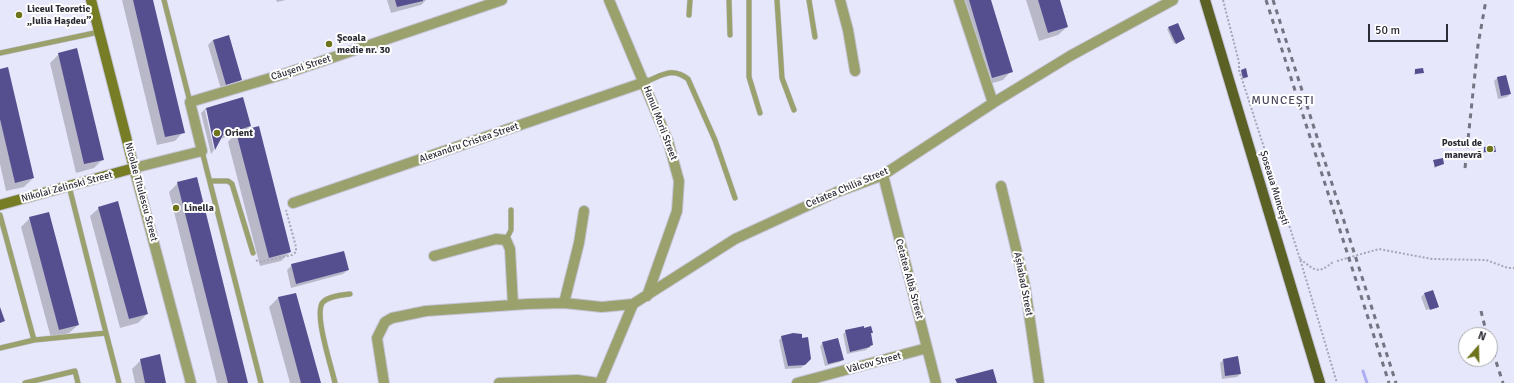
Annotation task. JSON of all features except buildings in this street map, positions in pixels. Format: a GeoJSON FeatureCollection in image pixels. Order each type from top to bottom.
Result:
{"type":"FeatureCollection","features":[{"type":"Feature","properties":{"kind":"main road","name":"Șoseaua Muncești"},"geometry":{"type":"LineString","coordinates":[[1205,0],[1320,383]]}},
{"type":"Feature","properties":{"kind":"street","name":"Nicolae Titulescu Street"},"geometry":{"type":"LineString","coordinates":[[91,0],[190,383]]}},
{"type":"Feature","properties":{"kind":"street","name":"Căușeni Street"},"geometry":{"type":"LineString","coordinates":[[190,102],[284,74],[502,0]]}},
{"type":"Feature","properties":{"kind":"street","name":"Hanul Morii Street"},"geometry":{"type":"LineString","coordinates":[[609,0],[645,82],[668,141],[679,181],[677,211],[647,296]]}},
{"type":"Feature","properties":{"kind":"street"},"geometry":{"type":"LineString","coordinates":[[840,0],[848,30],[855,71]]}},
{"type":"Feature","properties":{"kind":"street"},"geometry":{"type":"LineString","coordinates":[[959,0],[993,103]]}},
{"type":"Feature","properties":{"kind":"street","name":"Cetatea Chilia Street"},"geometry":{"type":"LineString","coordinates":[[633,304],[735,239],[837,192],[883,175],[993,103],[1100,38],[1173,0]]}},
{"type":"Feature","properties":{"kind":"street","name":"Alexandru Cristea Street"},"geometry":{"type":"LineString","coordinates":[[293,203],[645,82]]}},
{"type":"Feature","properties":{"kind":"street"},"geometry":{"type":"LineString","coordinates":[[134,168],[202,151],[190,102]]}},
{"type":"Feature","properties":{"kind":"street","name":"Nikolai Zelinski Street"},"geometry":{"type":"LineString","coordinates":[[0,205],[134,168]]}},
{"type":"Feature","properties":{"kind":"street","name":"Cetatea Albă Street"},"geometry":{"type":"LineString","coordinates":[[883,175],[936,383]]}},
{"type":"Feature","properties":{"kind":"street","name":"Așhabad Street"},"geometry":{"type":"LineString","coordinates":[[1001,186],[1025,286],[1038,383]]}},
{"type":"Feature","properties":{"kind":"street"},"geometry":{"type":"LineString","coordinates":[[564,303],[579,243],[584,211]]}},
{"type":"Feature","properties":{"kind":"street"},"geometry":{"type":"LineString","coordinates":[[434,256],[496,239],[506,240],[510,249],[513,305]]}},
{"type":"Feature","properties":{"kind":"street"},"geometry":{"type":"LineString","coordinates":[[384,383],[376,344],[378,333],[385,322],[392,318],[419,312],[513,305],[564,303],[602,308],[633,304]]}},
{"type":"Feature","properties":{"kind":"street"},"geometry":{"type":"LineString","coordinates":[[499,383],[577,380],[599,383],[633,304]]}},
{"type":"Feature","properties":{"kind":"street","name":"Vâlcov Street"},"geometry":{"type":"LineString","coordinates":[[797,383],[927,348]]}},
{"type":"Feature","properties":{"kind":"lane"},"geometry":{"type":"LineString","coordinates":[[164,0],[190,102]]}},
{"type":"Feature","properties":{"kind":"lane"},"geometry":{"type":"LineString","coordinates":[[690,0],[690,15]]}},
{"type":"Feature","properties":{"kind":"lane"},"geometry":{"type":"LineString","coordinates":[[729,0],[730,35]]}},
{"type":"Feature","properties":{"kind":"lane"},"geometry":{"type":"LineString","coordinates":[[749,0],[749,77],[760,113]]}},
{"type":"Feature","properties":{"kind":"lane"},"geometry":{"type":"LineString","coordinates":[[777,0],[782,78],[794,110]]}},
{"type":"Feature","properties":{"kind":"lane"},"geometry":{"type":"LineString","coordinates":[[809,0],[815,37]]}},
{"type":"Feature","properties":{"kind":"lane"},"geometry":{"type":"LineString","coordinates":[[0,53],[99,32]]}},
{"type":"Feature","properties":{"kind":"lane"},"geometry":{"type":"LineString","coordinates":[[645,82],[670,72],[681,73],[688,79],[715,140],[735,198]]}},
{"type":"Feature","properties":{"kind":"lane"},"geometry":{"type":"LineString","coordinates":[[202,151],[260,383]]}},
{"type":"Feature","properties":{"kind":"lane"},"geometry":{"type":"LineString","coordinates":[[210,181],[228,181],[232,184],[253,253]]}},
{"type":"Feature","properties":{"kind":"lane"},"geometry":{"type":"LineString","coordinates":[[69,186],[119,383]]}},
{"type":"Feature","properties":{"kind":"lane"},"geometry":{"type":"LineString","coordinates":[[506,240],[510,236],[511,210]]}},
{"type":"Feature","properties":{"kind":"lane"},"geometry":{"type":"LineString","coordinates":[[0,215],[34,340]]}},
{"type":"Feature","properties":{"kind":"lane"},"geometry":{"type":"LineString","coordinates":[[335,383],[319,308],[324,301],[337,296],[350,294]]}},
{"type":"Feature","properties":{"kind":"lane"},"geometry":{"type":"LineString","coordinates":[[0,348],[34,340],[106,333]]}},
{"type":"Feature","properties":{"kind":"lane"},"geometry":{"type":"LineString","coordinates":[[25,383],[75,371],[78,383]]}},
{"type":"Feature","properties":{"kind":"path"},"geometry":{"type":"LineString","coordinates":[[1223,0],[1239,62],[1239,70],[1300,259],[1337,383]]}},
{"type":"Feature","properties":{"kind":"path"},"geometry":{"type":"LineString","coordinates":[[253,253],[254,259],[259,262],[292,255],[296,252],[296,247],[286,213],[287,206],[293,203]]}},
{"type":"Feature","properties":{"kind":"path"},"geometry":{"type":"LineString","coordinates":[[1337,261],[1379,249],[1432,259],[1486,260],[1508,268],[1514,268]]}},
{"type":"Feature","properties":{"kind":"path"},"geometry":{"type":"LineString","coordinates":[[1300,259],[1315,270],[1322,270],[1332,262]]}},
{"type":"Feature","properties":{"kind":"waterway"},"geometry":{"type":"LineString","coordinates":[[1363,371],[1367,383]]}},
{"type":"Feature","properties":{"kind":"railway"},"geometry":{"type":"LineString","coordinates":[[1266,0],[1389,383]]}},
{"type":"Feature","properties":{"kind":"railway"},"geometry":{"type":"LineString","coordinates":[[1273,0],[1396,383]]}},
{"type":"Feature","properties":{"kind":"railway"},"geometry":{"type":"LineString","coordinates":[[1465,168],[1478,45],[1486,0]]}},
{"type":"Feature","properties":{"kind":"railway"},"geometry":{"type":"LineString","coordinates":[[1481,311],[1485,327]]}},
{"type":"Feature","properties":{"kind":"railway"},"geometry":{"type":"LineString","coordinates":[[1498,367],[1503,383]]}},
{"type":"Feature","properties":{"kind":"place","name":"Liceul Teoretic „Iulia Hașdeu”"},"geometry":{"type":"Point","coordinates":[19,15]}},
{"type":"Feature","properties":{"kind":"place","name":"Şcoala medie nr. 30"},"geometry":{"type":"Point","coordinates":[329,44]}},
{"type":"Feature","properties":{"kind":"place","name":"Orient"},"geometry":{"type":"Point","coordinates":[217,133]}},
{"type":"Feature","properties":{"kind":"place","name":"Postul de manevră"},"geometry":{"type":"Point","coordinates":[1490,149]}},
{"type":"Feature","properties":{"kind":"place","name":"Linella"},"geometry":{"type":"Point","coordinates":[176,208]}},
{"type":"Feature","properties":{"kind":"district","name":"MUNCEȘTI"},"geometry":{"type":"Point","coordinates":[1283,101]}}]}
